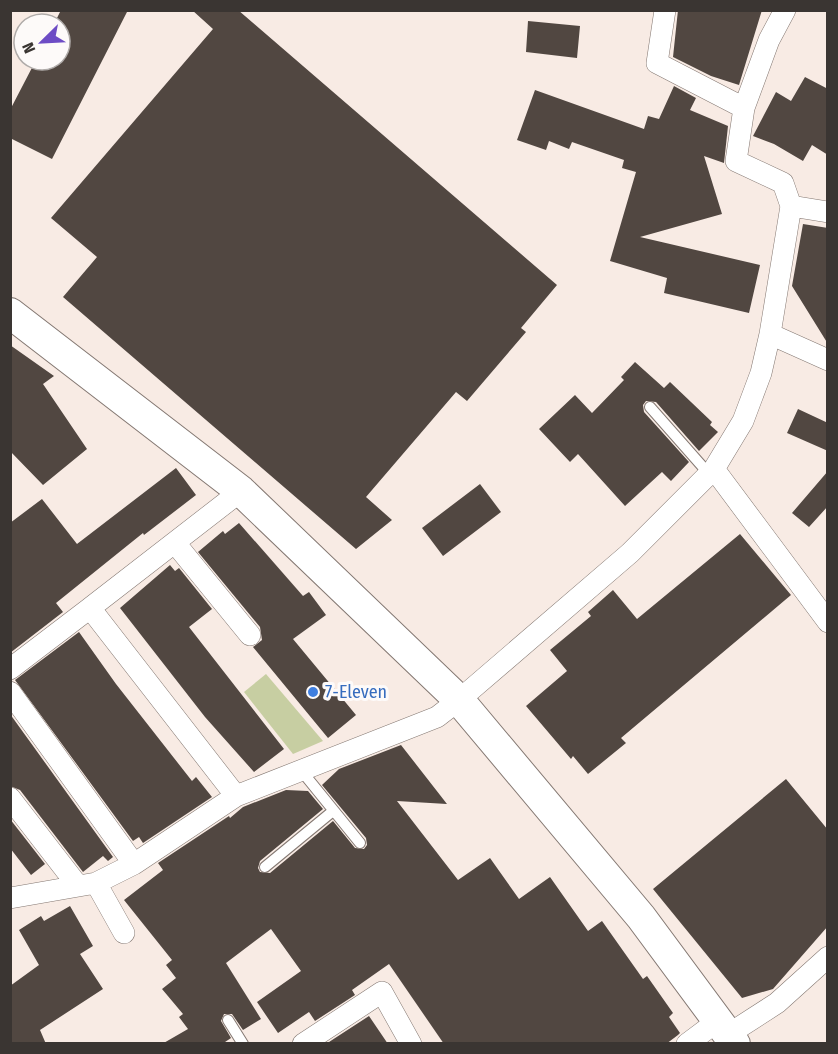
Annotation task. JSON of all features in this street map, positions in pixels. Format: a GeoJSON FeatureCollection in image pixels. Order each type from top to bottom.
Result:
{"type":"FeatureCollection","features":[{"type":"Feature","properties":{"kind":"street"},"geometry":{"type":"LineString","coordinates":[[665,10],[657,63],[744,108]]}},
{"type":"Feature","properties":{"kind":"street"},"geometry":{"type":"LineString","coordinates":[[10,898],[87,885],[134,864],[236,796],[437,717],[630,553],[712,472],[743,421],[761,374],[770,334],[790,206],[783,183],[736,161],[744,108],[769,40],[785,10]]}},
{"type":"Feature","properties":{"kind":"street"},"geometry":{"type":"LineString","coordinates":[[790,206],[828,212]]}},
{"type":"Feature","properties":{"kind":"street"},"geometry":{"type":"LineString","coordinates":[[10,313],[241,491],[459,700],[641,917],[728,1033]]}},
{"type":"Feature","properties":{"kind":"street"},"geometry":{"type":"LineString","coordinates":[[770,334],[828,360]]}},
{"type":"Feature","properties":{"kind":"street"},"geometry":{"type":"LineString","coordinates":[[712,472],[828,622]]}},
{"type":"Feature","properties":{"kind":"street"},"geometry":{"type":"LineString","coordinates":[[10,669],[241,491]]}},
{"type":"Feature","properties":{"kind":"street"},"geometry":{"type":"LineString","coordinates":[[175,543],[250,635]]}},
{"type":"Feature","properties":{"kind":"street"},"geometry":{"type":"LineString","coordinates":[[90,608],[236,796]]}},
{"type":"Feature","properties":{"kind":"street"},"geometry":{"type":"LineString","coordinates":[[10,692],[134,864]]}},
{"type":"Feature","properties":{"kind":"street"},"geometry":{"type":"LineString","coordinates":[[10,798],[87,885],[124,933]]}},
{"type":"Feature","properties":{"kind":"street"},"geometry":{"type":"LineString","coordinates":[[687,1044],[728,1033],[777,1003],[828,957]]}},
{"type":"Feature","properties":{"kind":"street"},"geometry":{"type":"LineString","coordinates":[[303,1044],[382,992],[411,1044]]}},
{"type":"Feature","properties":{"kind":"lane"},"geometry":{"type":"LineString","coordinates":[[650,407],[712,472]]}},
{"type":"Feature","properties":{"kind":"lane"},"geometry":{"type":"LineString","coordinates":[[300,769],[360,843]]}},
{"type":"Feature","properties":{"kind":"lane"},"geometry":{"type":"LineString","coordinates":[[265,867],[333,811]]}},
{"type":"Feature","properties":{"kind":"lane"},"geometry":{"type":"LineString","coordinates":[[228,1020],[243,1044]]}},
{"type":"Feature","properties":{"kind":"green space"},"geometry":{"type":"Polygon","coordinates":[[[266,674],[323,741],[293,754],[244,692],[266,674]]]}},
{"type":"Feature","properties":{"kind":"building"},"geometry":{"type":"Polygon","coordinates":[[[61,10],[128,10],[52,159],[10,138],[10,110],[30,72],[72,72],[72,12],[60,12],[61,10]]]}},
{"type":"Feature","properties":{"kind":"building"},"geometry":{"type":"Polygon","coordinates":[[[192,10],[238,10],[557,285],[521,328],[526,332],[467,401],[456,392],[366,497],[392,520],[356,549],[63,297],[97,257],[51,218],[213,29],[192,10]]]}},
{"type":"Feature","properties":{"kind":"building"},"geometry":{"type":"Polygon","coordinates":[[[678,10],[762,10],[739,85],[711,76],[673,57],[678,10]]]}},
{"type":"Feature","properties":{"kind":"building"},"geometry":{"type":"Polygon","coordinates":[[[528,21],[580,26],[577,58],[526,52],[528,21]]]}},
{"type":"Feature","properties":{"kind":"building"},"geometry":{"type":"Polygon","coordinates":[[[805,77],[828,89],[828,155],[812,145],[803,161],[774,144],[753,136],[776,92],[791,101],[805,77]]]}},
{"type":"Feature","properties":{"kind":"building"},"geometry":{"type":"Polygon","coordinates":[[[674,86],[696,98],[690,110],[728,126],[724,163],[704,156],[722,214],[640,237],[760,265],[749,313],[664,293],[667,278],[610,261],[636,172],[622,168],[624,160],[572,142],[569,149],[549,141],[546,150],[517,140],[535,90],[644,129],[648,116],[659,119],[674,86]]]}},
{"type":"Feature","properties":{"kind":"building"},"geometry":{"type":"Polygon","coordinates":[[[803,224],[828,228],[828,344],[792,286],[803,224]]]}},
{"type":"Feature","properties":{"kind":"building"},"geometry":{"type":"Polygon","coordinates":[[[10,345],[54,376],[43,384],[87,449],[43,485],[10,451],[10,345]]]}},
{"type":"Feature","properties":{"kind":"building"},"geometry":{"type":"Polygon","coordinates":[[[635,362],[664,388],[670,382],[712,422],[710,425],[718,432],[699,451],[656,402],[646,401],[643,405],[644,412],[689,462],[671,481],[662,472],[625,506],[578,454],[570,462],[539,429],[575,395],[592,413],[624,380],[621,377],[635,362]]]}},
{"type":"Feature","properties":{"kind":"building"},"geometry":{"type":"Polygon","coordinates":[[[798,409],[828,423],[828,451],[787,433],[798,409]]]}},
{"type":"Feature","properties":{"kind":"building"},"geometry":{"type":"Polygon","coordinates":[[[176,468],[196,495],[144,535],[143,533],[56,603],[63,612],[10,653],[10,523],[42,499],[77,544],[176,468]]]}},
{"type":"Feature","properties":{"kind":"building"},"geometry":{"type":"Polygon","coordinates":[[[828,471],[828,506],[809,527],[792,513],[828,471]]]}},
{"type":"Feature","properties":{"kind":"building"},"geometry":{"type":"Polygon","coordinates":[[[480,484],[501,512],[443,556],[422,528],[480,484]]]}},
{"type":"Feature","properties":{"kind":"building"},"geometry":{"type":"Polygon","coordinates":[[[239,523],[303,596],[309,592],[326,615],[293,639],[356,715],[328,738],[253,647],[262,640],[260,627],[198,552],[223,531],[225,534],[239,523]]]}},
{"type":"Feature","properties":{"kind":"building"},"geometry":{"type":"Polygon","coordinates":[[[740,534],[791,595],[621,738],[626,743],[588,774],[573,756],[571,759],[526,706],[567,671],[550,650],[591,616],[588,612],[613,590],[637,619],[740,534]]]}},
{"type":"Feature","properties":{"kind":"building"},"geometry":{"type":"Polygon","coordinates":[[[170,565],[175,571],[179,568],[212,609],[189,627],[284,749],[254,772],[205,717],[120,608],[170,565]]]}},
{"type":"Feature","properties":{"kind":"building"},"geometry":{"type":"Polygon","coordinates":[[[79,632],[116,684],[192,781],[196,777],[212,797],[143,843],[139,837],[133,841],[15,680],[79,632]]]}},
{"type":"Feature","properties":{"kind":"building"},"geometry":{"type":"Polygon","coordinates":[[[10,714],[113,857],[108,861],[103,856],[83,872],[20,790],[10,786],[10,714]]]}},
{"type":"Feature","properties":{"kind":"building"},"geometry":{"type":"Polygon","coordinates":[[[401,745],[447,804],[397,801],[458,880],[490,858],[519,899],[550,877],[588,931],[602,921],[643,979],[647,976],[673,1013],[669,1017],[680,1033],[678,1035],[666,1044],[444,1044],[389,964],[352,990],[355,995],[315,1021],[309,1012],[278,1033],[257,1002],[301,971],[271,929],[226,963],[261,1019],[243,1030],[232,1014],[224,1014],[221,1021],[231,1038],[222,1044],[162,1044],[188,1029],[179,1017],[183,1014],[162,989],[176,978],[166,965],[172,960],[124,900],[163,870],[158,863],[229,816],[230,818],[243,807],[286,790],[308,791],[323,809],[260,861],[258,868],[260,872],[270,873],[333,821],[355,848],[364,849],[367,845],[366,838],[322,785],[339,769],[401,745]]]}},
{"type":"Feature","properties":{"kind":"building"},"geometry":{"type":"Polygon","coordinates":[[[786,779],[828,830],[828,926],[773,989],[742,998],[653,889],[786,779]]]}},
{"type":"Feature","properties":{"kind":"building"},"geometry":{"type":"Polygon","coordinates":[[[10,819],[45,864],[31,875],[10,848],[10,819]]]}},
{"type":"Feature","properties":{"kind":"building"},"geometry":{"type":"Polygon","coordinates":[[[70,906],[93,946],[80,954],[103,989],[40,1030],[46,1044],[10,1044],[10,986],[39,965],[19,930],[41,916],[44,921],[70,906]]]}},
{"type":"Feature","properties":{"kind":"building"},"geometry":{"type":"Polygon","coordinates":[[[369,1016],[388,1044],[329,1044],[329,1042],[369,1016]]]}},
{"type":"Feature","properties":{"kind":"place","name":"7-Eleven"},"geometry":{"type":"Point","coordinates":[313,692]}}]}
